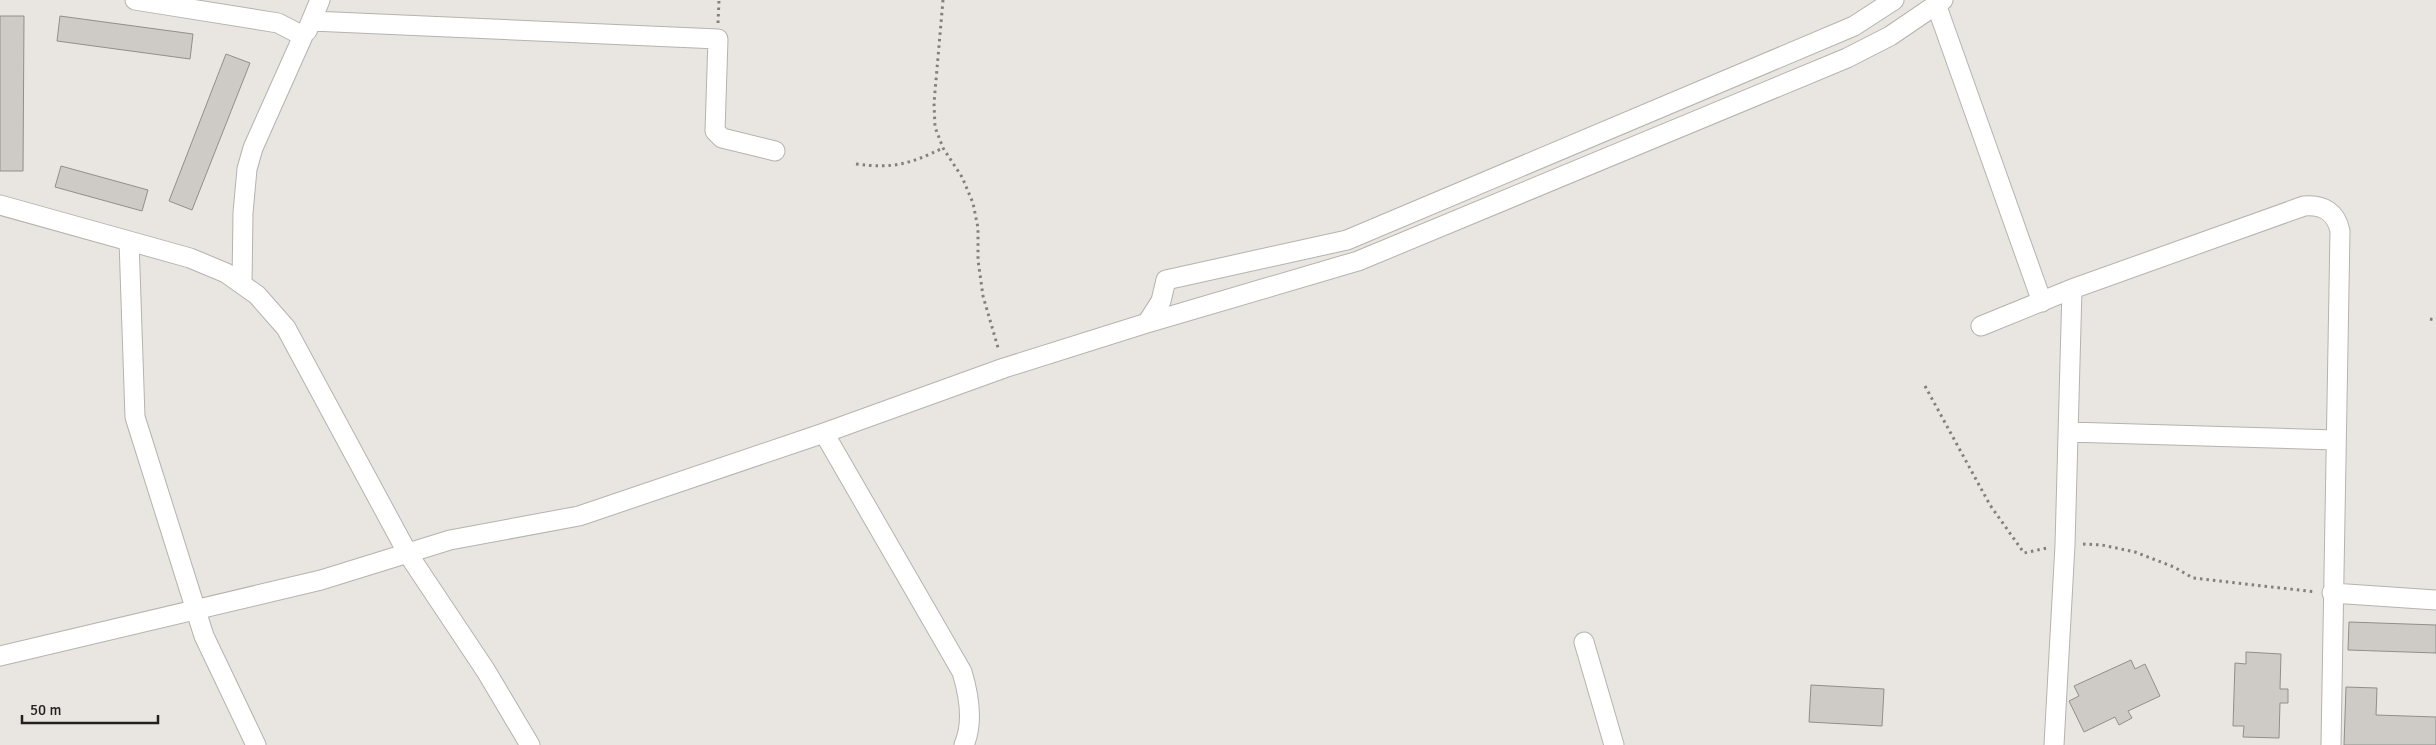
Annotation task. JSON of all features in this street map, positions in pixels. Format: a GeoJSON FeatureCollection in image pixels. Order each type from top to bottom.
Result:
{"type":"FeatureCollection","features":[{"type":"Feature","properties":{"kind":"street"},"geometry":{"type":"LineString","coordinates":[[135,0],[308,29],[718,39],[715,131],[722,138],[775,151]]}},
{"type":"Feature","properties":{"kind":"street"},"geometry":{"type":"LineString","coordinates":[[242,283],[242,213],[247,169],[253,148],[320,0]]}},
{"type":"Feature","properties":{"kind":"street"},"geometry":{"type":"LineString","coordinates":[[1147,323],[1161,300],[1166,280],[1347,240],[1854,26],[1894,0]]}},
{"type":"Feature","properties":{"kind":"street"},"geometry":{"type":"LineString","coordinates":[[0,656],[321,580],[450,540],[579,516],[824,433],[1004,368],[1147,323],[1358,262],[1847,58],[1890,36],[1940,2],[2042,302]]}},
{"type":"Feature","properties":{"kind":"street"},"geometry":{"type":"LineString","coordinates":[[0,205],[208,264],[242,283],[262,300],[286,328],[408,554],[481,664],[530,745]]}},
{"type":"Feature","properties":{"kind":"street"},"geometry":{"type":"LineString","coordinates":[[1981,326],[2072,289],[2304,206],[2321,207],[2328,210],[2338,223],[2340,231],[2332,593],[2331,745]]}},
{"type":"Feature","properties":{"kind":"street"},"geometry":{"type":"LineString","coordinates":[[129,241],[135,417],[208,644],[256,745]]}},
{"type":"Feature","properties":{"kind":"street"},"geometry":{"type":"LineString","coordinates":[[2054,745],[2065,545],[2072,289]]}},
{"type":"Feature","properties":{"kind":"street"},"geometry":{"type":"LineString","coordinates":[[2069,432],[2336,440]]}},
{"type":"Feature","properties":{"kind":"street"},"geometry":{"type":"LineString","coordinates":[[824,433],[962,672],[969,708],[969,724],[964,745]]}},
{"type":"Feature","properties":{"kind":"street"},"geometry":{"type":"LineString","coordinates":[[2332,593],[2436,600]]}},
{"type":"Feature","properties":{"kind":"street"},"geometry":{"type":"LineString","coordinates":[[1584,642],[1614,745]]}},
{"type":"Feature","properties":{"kind":"path"},"geometry":{"type":"LineString","coordinates":[[943,0],[934,115],[935,127],[943,148],[962,177],[973,203],[978,228],[978,260],[983,296],[1004,368]]}},
{"type":"Feature","properties":{"kind":"path"},"geometry":{"type":"LineString","coordinates":[[856,164],[882,166],[913,163],[943,148]]}},
{"type":"Feature","properties":{"kind":"path"},"geometry":{"type":"LineString","coordinates":[[2430,319],[2436,320]]}},
{"type":"Feature","properties":{"kind":"path"},"geometry":{"type":"LineString","coordinates":[[1925,386],[1990,505],[2024,554],[2065,545],[2102,545],[2135,552],[2174,567],[2193,578],[2332,593]]}},
{"type":"Feature","properties":{"kind":"building"},"geometry":{"type":"Polygon","coordinates":[[[0,16],[24,16],[23,171],[0,171],[0,16]]]}},
{"type":"Feature","properties":{"kind":"building"},"geometry":{"type":"Polygon","coordinates":[[[60,16],[193,34],[190,59],[57,41],[60,16]]]}},
{"type":"Feature","properties":{"kind":"building"},"geometry":{"type":"Polygon","coordinates":[[[226,54],[250,63],[192,210],[169,201],[226,54]]]}},
{"type":"Feature","properties":{"kind":"building"},"geometry":{"type":"Polygon","coordinates":[[[61,166],[148,190],[142,211],[55,187],[61,166]]]}},
{"type":"Feature","properties":{"kind":"building"},"geometry":{"type":"Polygon","coordinates":[[[2349,622],[2436,625],[2436,653],[2348,650],[2349,622]]]}},
{"type":"Feature","properties":{"kind":"building"},"geometry":{"type":"Polygon","coordinates":[[[2246,652],[2281,654],[2280,689],[2288,689],[2288,703],[2280,703],[2279,738],[2243,737],[2244,726],[2233,726],[2235,663],[2246,664],[2246,652]]]}},
{"type":"Feature","properties":{"kind":"building"},"geometry":{"type":"Polygon","coordinates":[[[2131,660],[2135,669],[2145,664],[2160,696],[2128,711],[2132,718],[2119,725],[2115,717],[2084,732],[2069,701],[2079,696],[2074,686],[2131,660]]]}},
{"type":"Feature","properties":{"kind":"building"},"geometry":{"type":"Polygon","coordinates":[[[1811,685],[1884,689],[1882,726],[1809,722],[1811,685]]]}},
{"type":"Feature","properties":{"kind":"building"},"geometry":{"type":"Polygon","coordinates":[[[2346,687],[2377,688],[2376,715],[2436,717],[2436,745],[2344,745],[2346,687]]]}}]}
